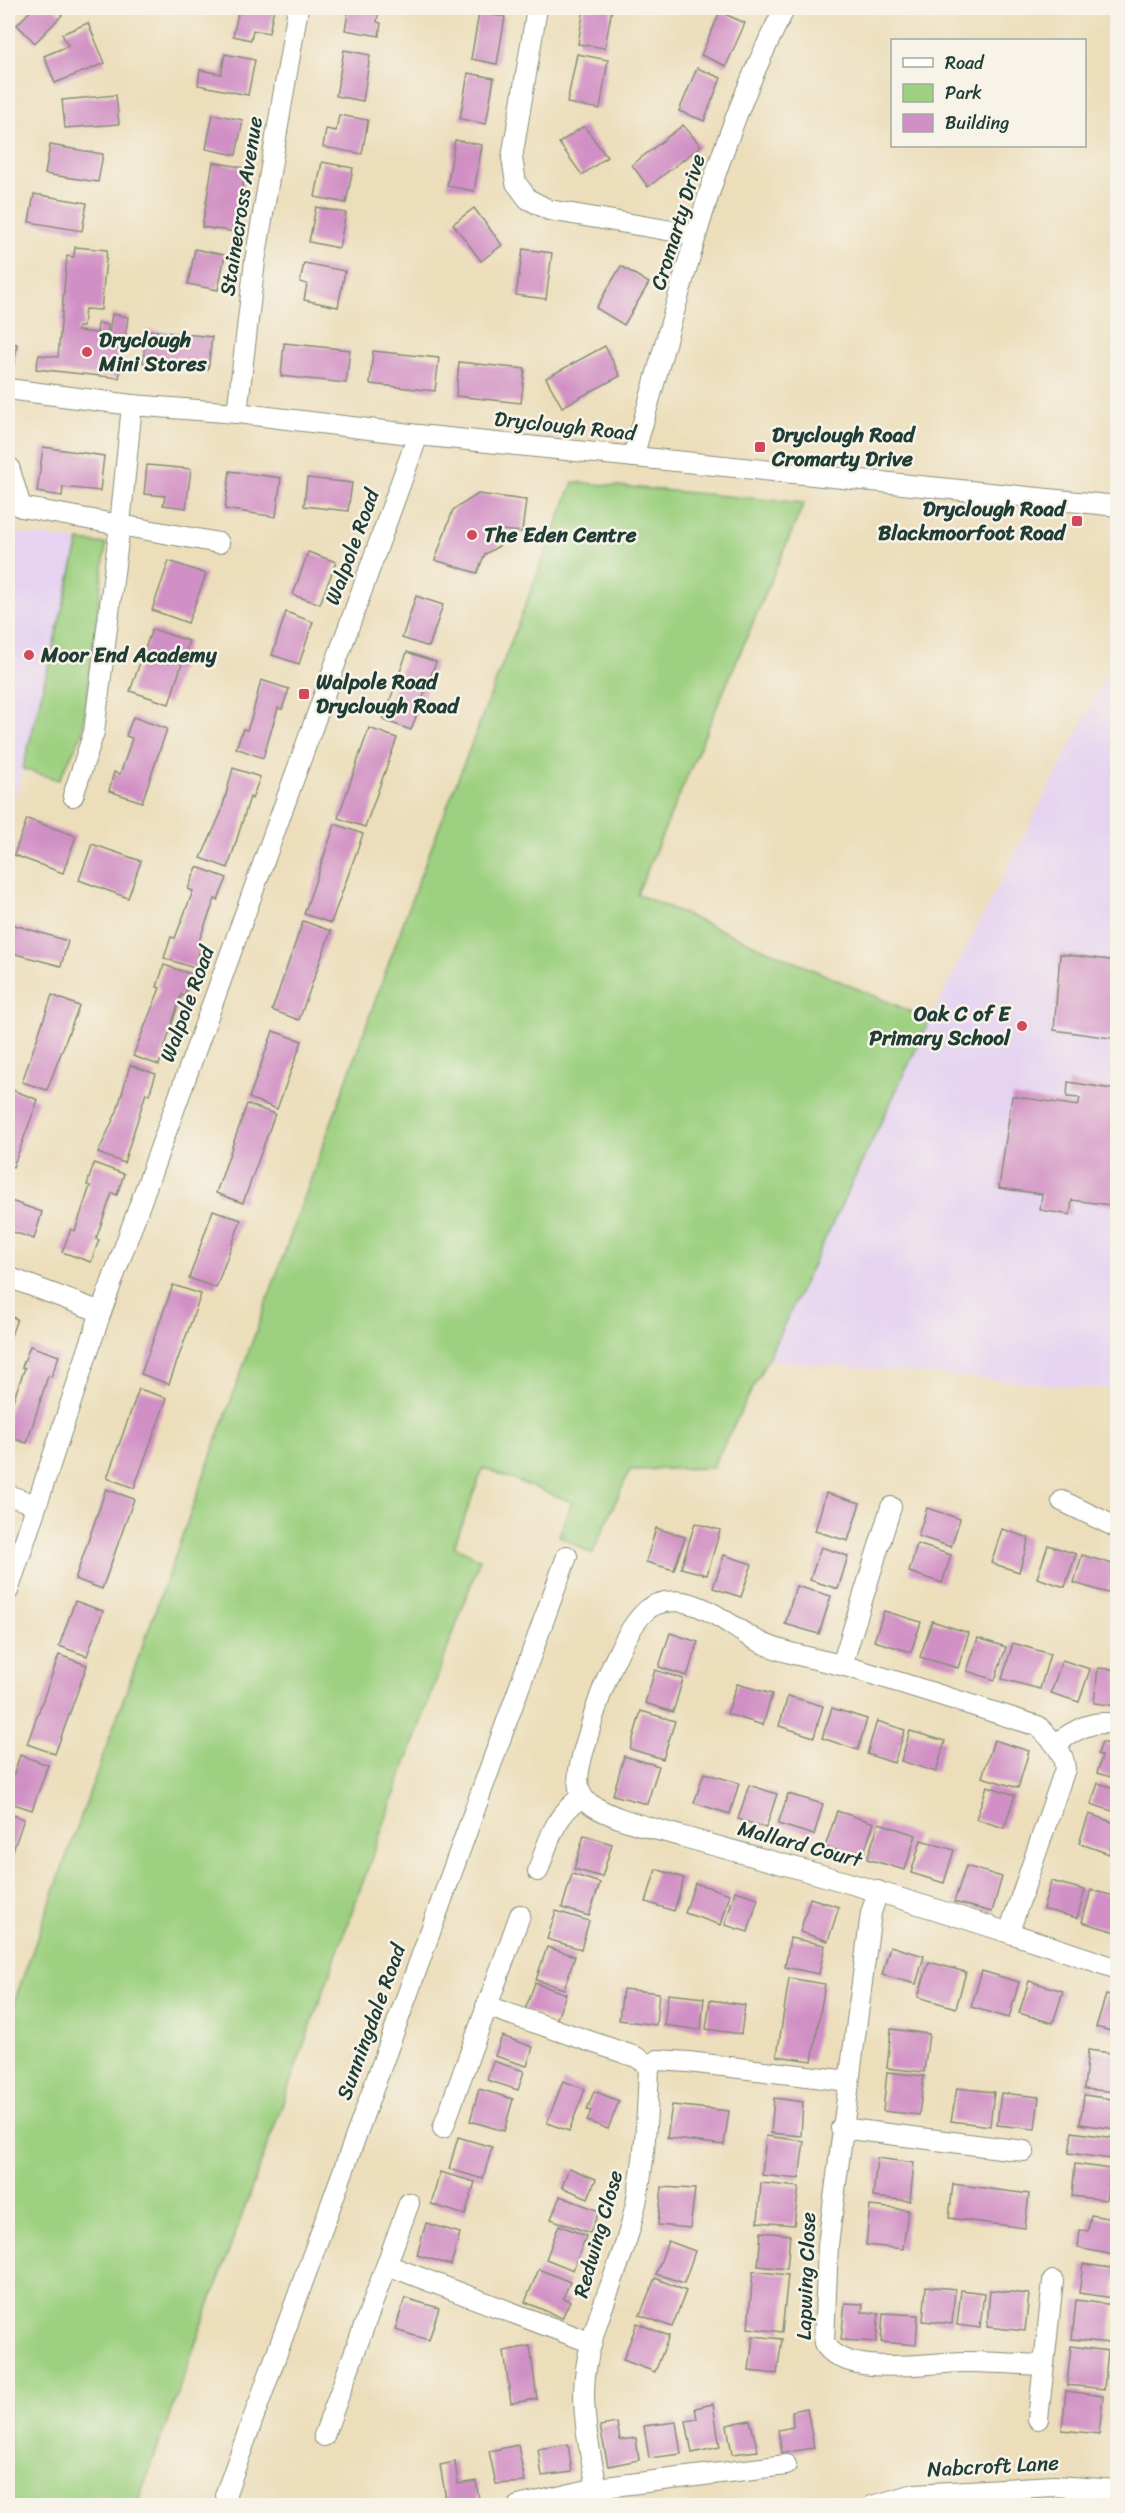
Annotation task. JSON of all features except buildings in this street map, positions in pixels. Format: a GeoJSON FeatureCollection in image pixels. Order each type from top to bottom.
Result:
{"type":"FeatureCollection","features":[{"type":"Feature","properties":{"kind":"street","name":"Stainecross Avenue"},"geometry":{"type":"LineString","coordinates":[[237,413],[255,261],[298,8]]}},
{"type":"Feature","properties":{"kind":"street"},"geometry":{"type":"LineString","coordinates":[[537,8],[512,158],[516,183],[528,199],[549,210],[696,235]]}},
{"type":"Feature","properties":{"kind":"street","name":"Cromarty Drive"},"geometry":{"type":"LineString","coordinates":[[633,457],[696,235],[739,111],[785,8]]}},
{"type":"Feature","properties":{"kind":"street","name":"Dryclough Road"},"geometry":{"type":"LineString","coordinates":[[8,389],[132,405],[237,413],[418,435],[1118,506]]}},
{"type":"Feature","properties":{"kind":"street"},"geometry":{"type":"LineString","coordinates":[[73,796],[94,732],[120,525],[132,405]]}},
{"type":"Feature","properties":{"kind":"street","name":"Walpole Road"},"geometry":{"type":"LineString","coordinates":[[8,1591],[101,1312],[418,435]]}},
{"type":"Feature","properties":{"kind":"street"},"geometry":{"type":"LineString","coordinates":[[9,467],[21,507],[219,543]]}},
{"type":"Feature","properties":{"kind":"street"},"geometry":{"type":"LineString","coordinates":[[8,1277],[101,1312]]}},
{"type":"Feature","properties":{"kind":"street"},"geometry":{"type":"LineString","coordinates":[[8,1495],[36,1505]]}},
{"type":"Feature","properties":{"kind":"street"},"geometry":{"type":"LineString","coordinates":[[1062,1501],[1118,1528]]}},
{"type":"Feature","properties":{"kind":"street"},"geometry":{"type":"LineString","coordinates":[[842,1665],[891,1507]]}},
{"type":"Feature","properties":{"kind":"street","name":"Sunningdale Road"},"geometry":{"type":"LineString","coordinates":[[227,2505],[226,2493],[567,1556]]}},
{"type":"Feature","properties":{"kind":"street"},"geometry":{"type":"LineString","coordinates":[[538,1871],[554,1825],[568,1806],[582,1797],[579,1788],[579,1773],[594,1714],[615,1661],[638,1618],[654,1605],[669,1601],[695,1606],[722,1616],[754,1639],[794,1654],[842,1665],[1038,1725],[1056,1744],[1064,1758],[1065,1769],[1009,1932]]}},
{"type":"Feature","properties":{"kind":"street"},"geometry":{"type":"LineString","coordinates":[[1056,1744],[1077,1729],[1107,1722],[1118,1725]]}},
{"type":"Feature","properties":{"kind":"street","name":"Mallard Court"},"geometry":{"type":"LineString","coordinates":[[582,1797],[589,1803],[629,1822],[878,1891],[1118,1969]]}},
{"type":"Feature","properties":{"kind":"street","name":"Lapwing Close"},"geometry":{"type":"LineString","coordinates":[[878,1891],[871,1913],[841,2128],[828,2245],[824,2343],[830,2354],[841,2359],[887,2367],[965,2362],[1043,2365]]}},
{"type":"Feature","properties":{"kind":"street"},"geometry":{"type":"LineString","coordinates":[[443,2128],[520,1915]]}},
{"type":"Feature","properties":{"kind":"street"},"geometry":{"type":"LineString","coordinates":[[486,2006],[636,2057],[649,2066],[658,2060],[688,2062],[849,2080]]}},
{"type":"Feature","properties":{"kind":"street","name":"Redwing Close"},"geometry":{"type":"LineString","coordinates":[[597,2488],[586,2424],[585,2376],[591,2343],[625,2243],[640,2183],[647,2128],[649,2066]]}},
{"type":"Feature","properties":{"kind":"street"},"geometry":{"type":"LineString","coordinates":[[841,2128],[1024,2151]]}},
{"type":"Feature","properties":{"kind":"street"},"geometry":{"type":"LineString","coordinates":[[324,2436],[409,2203]]}},
{"type":"Feature","properties":{"kind":"street"},"geometry":{"type":"LineString","coordinates":[[387,2265],[591,2343]]}},
{"type":"Feature","properties":{"kind":"street"},"geometry":{"type":"LineString","coordinates":[[1038,2419],[1053,2281]]}},
{"type":"Feature","properties":{"kind":"street"},"geometry":{"type":"LineString","coordinates":[[518,2505],[597,2488],[786,2465]]}},
{"type":"Feature","properties":{"kind":"street","name":"Nabcroft Lane"},"geometry":{"type":"LineString","coordinates":[[872,2505],[915,2494],[1054,2486],[1118,2490]]}},
{"type":"Feature","properties":{"kind":"shaded area","name":"Moor End Academy"},"geometry":{"type":"Polygon","coordinates":[[[8,532],[79,541],[8,826],[8,532]]]}},
{"type":"Feature","properties":{"kind":"shaded area","name":"Oak C of E Primary School"},"geometry":{"type":"Polygon","coordinates":[[[1117,655],[1117,1390],[767,1360],[924,1031],[1117,655]]]}},
{"type":"Feature","properties":{"kind":"green space"},"geometry":{"type":"Polygon","coordinates":[[[573,482],[804,503],[637,894],[930,1020],[767,1360],[712,1468],[630,1470],[592,1554],[559,1536],[572,1502],[483,1468],[454,1546],[480,1559],[138,2502],[146,2505],[9,2505],[8,2019],[418,882],[573,482]]]}},
{"type":"Feature","properties":{"kind":"green space"},"geometry":{"type":"Polygon","coordinates":[[[79,541],[106,544],[82,734],[59,780],[23,769],[79,541]]]}},
{"type":"Feature","properties":{"kind":"place","name":"Dryclough Mini Stores"},"geometry":{"type":"Point","coordinates":[87,352]}},
{"type":"Feature","properties":{"kind":"place","name":"Dryclough Road Cromarty Drive"},"geometry":{"type":"Point","coordinates":[760,447]}},
{"type":"Feature","properties":{"kind":"place","name":"Dryclough Road Blackmoorfoot Road"},"geometry":{"type":"Point","coordinates":[1077,521]}},
{"type":"Feature","properties":{"kind":"place","name":"The Eden Centre"},"geometry":{"type":"Point","coordinates":[472,535]}},
{"type":"Feature","properties":{"kind":"place","name":"Moor End Academy"},"geometry":{"type":"Point","coordinates":[29,655]}},
{"type":"Feature","properties":{"kind":"place","name":"Walpole Road Dryclough Road"},"geometry":{"type":"Point","coordinates":[304,694]}},
{"type":"Feature","properties":{"kind":"place","name":"Oak C of E Primary School"},"geometry":{"type":"Point","coordinates":[1022,1026]}}]}
